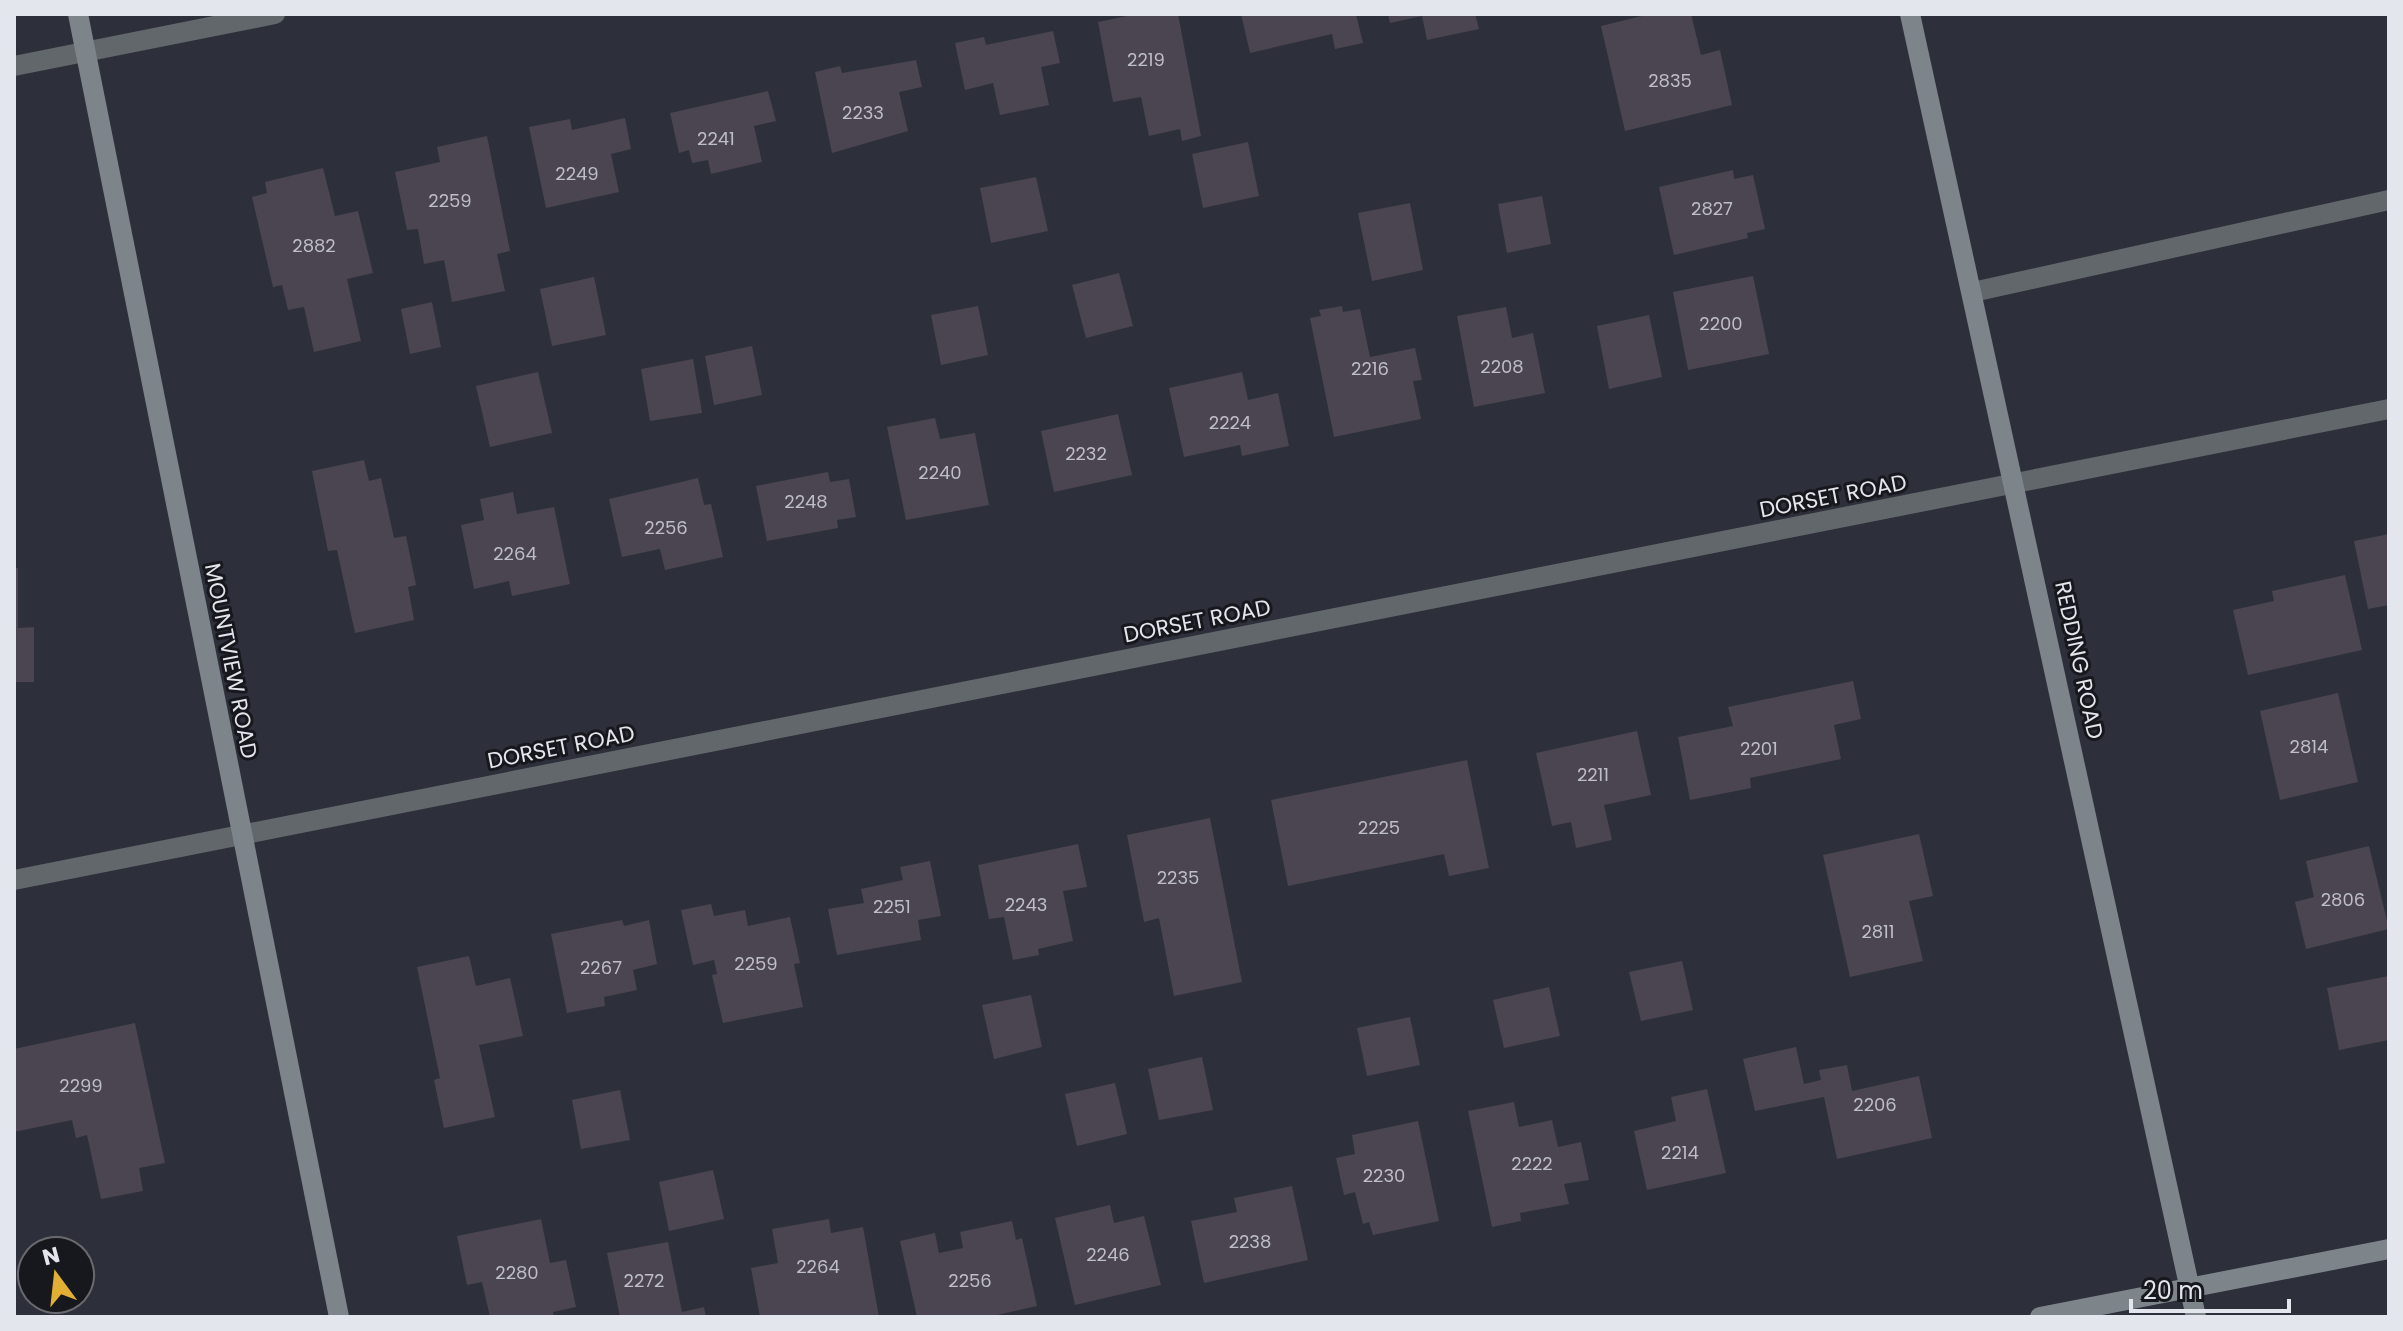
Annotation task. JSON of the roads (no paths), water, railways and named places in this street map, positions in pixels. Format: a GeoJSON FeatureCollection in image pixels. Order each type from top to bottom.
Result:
{"type":"FeatureCollection","features":[{"type":"Feature","properties":{"kind":"street","name":"MOUNTVIEW ROAD"},"geometry":{"type":"LineString","coordinates":[[78,14],[339,1317]]}},
{"type":"Feature","properties":{"kind":"street"},"geometry":{"type":"LineString","coordinates":[[14,66],[275,14]]}},
{"type":"Feature","properties":{"kind":"street","name":"REDDING ROAD"},"geometry":{"type":"LineString","coordinates":[[1910,14],[2016,484],[2196,1317]]}},
{"type":"Feature","properties":{"kind":"street"},"geometry":{"type":"LineString","coordinates":[[1973,292],[2388,201]]}},
{"type":"Feature","properties":{"kind":"street","name":"DORSET ROAD"},"geometry":{"type":"LineString","coordinates":[[14,880],[2389,409]]}},
{"type":"Feature","properties":{"kind":"street"},"geometry":{"type":"LineString","coordinates":[[2040,1317],[2389,1249]]}}]}
